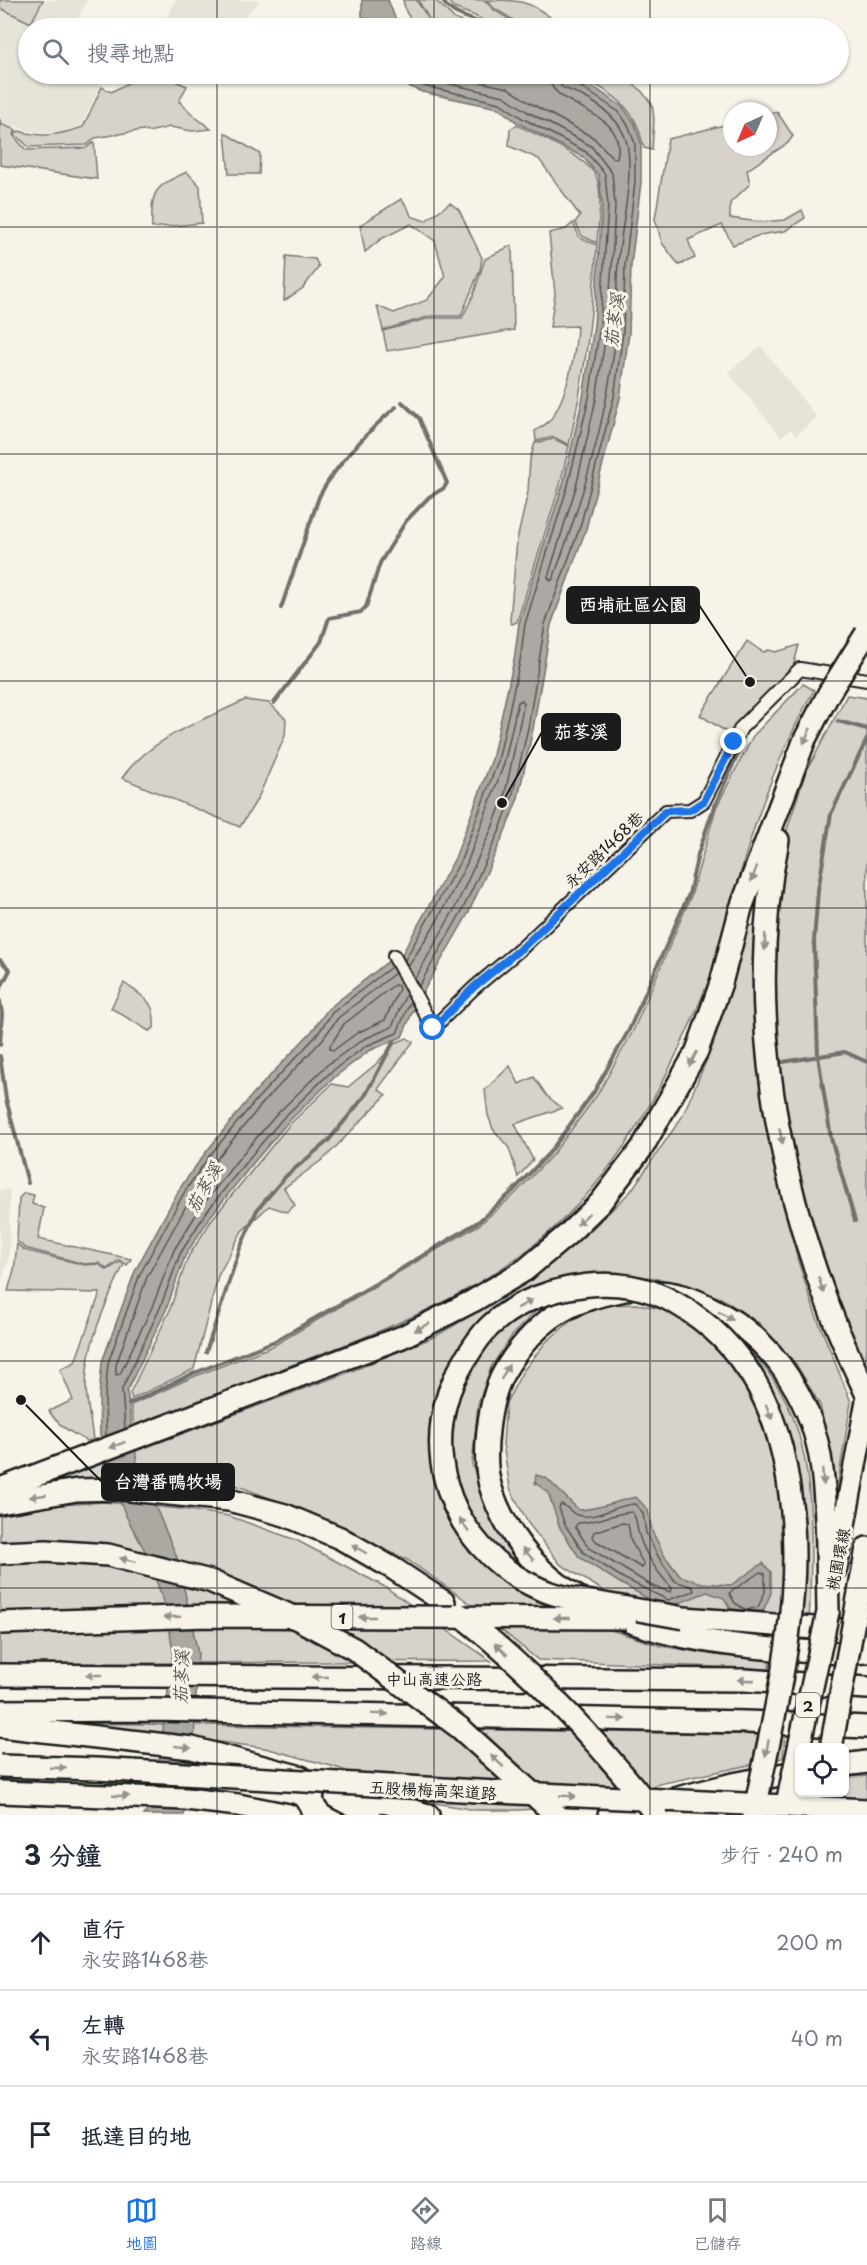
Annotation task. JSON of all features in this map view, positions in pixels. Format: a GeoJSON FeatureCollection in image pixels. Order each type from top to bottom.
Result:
{"type":"FeatureCollection","features":[{"type":"Feature","properties":{"kind":"highway"},"geometry":{"type":"LineString","coordinates":[[0,1489],[402,1337],[473,1301],[525,1270],[600,1203],[642,1148],[697,1051],[721,983],[741,908],[805,739],[829,693],[866,633]]}},
{"type":"Feature","properties":{"kind":"highway"},"geometry":{"type":"LineString","coordinates":[[790,781],[770,884],[765,924],[764,990],[775,1106],[803,1229],[827,1302],[867,1395]]}},
{"type":"Feature","properties":{"kind":"highway"},"geometry":{"type":"LineString","coordinates":[[684,1618],[563,1597],[539,1589],[515,1576],[490,1555],[464,1525],[451,1501],[443,1474],[441,1425],[445,1401],[456,1375],[473,1346],[492,1324],[521,1305],[547,1292],[592,1285],[627,1286],[652,1292],[681,1306],[703,1320],[742,1360],[761,1392],[773,1422],[783,1453],[792,1512],[793,1592],[783,1663],[754,1815]]}},
{"type":"Feature","properties":{"kind":"highway"},"geometry":{"type":"LineString","coordinates":[[828,1612],[822,1468],[814,1435],[801,1402],[788,1375],[765,1345],[738,1323],[697,1300],[667,1292],[627,1289],[597,1295],[567,1308],[538,1329],[519,1349],[502,1375],[492,1410],[487,1443],[490,1483],[502,1517],[523,1549],[551,1579],[593,1607],[684,1638],[729,1646],[842,1654],[867,1652]]}},
{"type":"Feature","properties":{"kind":"highway","name":"桃園環線"},"geometry":{"type":"LineString","coordinates":[[828,1612],[867,1401]]}},
{"type":"Feature","properties":{"kind":"highway"},"geometry":{"type":"LineString","coordinates":[[0,1503],[77,1490],[120,1489],[166,1492],[229,1500],[285,1515],[340,1538],[394,1569],[444,1602],[485,1634],[556,1701],[596,1743],[656,1815]]}},
{"type":"Feature","properties":{"kind":"highway","name":"桃園環線"},"geometry":{"type":"LineString","coordinates":[[861,1624],[867,1548]]}},
{"type":"Feature","properties":{"kind":"highway"},"geometry":{"type":"LineString","coordinates":[[0,1553],[46,1551],[108,1555],[210,1581],[298,1619],[354,1649],[460,1728],[556,1815]]}},
{"type":"Feature","properties":{"kind":"highway","name":"2"},"geometry":{"type":"LineString","coordinates":[[787,1807],[828,1612]]}},
{"type":"Feature","properties":{"kind":"highway","name":"1"},"geometry":{"type":"LineString","coordinates":[[0,1623],[207,1616],[684,1618],[861,1624]]}},
{"type":"Feature","properties":{"kind":"highway","name":"2"},"geometry":{"type":"LineString","coordinates":[[832,1743],[861,1624]]}},
{"type":"Feature","properties":{"kind":"highway","name":"中山高速公路"},"geometry":{"type":"LineString","coordinates":[[0,1675],[744,1680],[867,1688]]}},
{"type":"Feature","properties":{"kind":"highway"},"geometry":{"type":"LineString","coordinates":[[0,1712],[216,1711],[746,1722],[867,1727]]}},
{"type":"Feature","properties":{"kind":"highway"},"geometry":{"type":"LineString","coordinates":[[0,1726],[192,1748],[261,1765],[428,1815]]}},
{"type":"Feature","properties":{"kind":"highway"},"geometry":{"type":"LineString","coordinates":[[849,1764],[867,1762]]}},
{"type":"Feature","properties":{"kind":"highway"},"geometry":{"type":"LineString","coordinates":[[261,1765],[320,1789],[370,1815]]}},
{"type":"Feature","properties":{"kind":"highway","name":"五股楊梅高架道路"},"geometry":{"type":"LineString","coordinates":[[0,1766],[96,1769],[867,1810]]}},
{"type":"Feature","properties":{"kind":"highway"},"geometry":{"type":"LineString","coordinates":[[609,1815],[733,1784],[795,1772]]}},
{"type":"Feature","properties":{"kind":"highway"},"geometry":{"type":"LineString","coordinates":[[0,1792],[186,1799],[238,1805],[289,1815]]}},
{"type":"Feature","properties":{"kind":"street","name":"永安路1468巷"},"geometry":{"type":"LineString","coordinates":[[394,956],[433,1028],[474,987],[524,946],[666,811],[690,810],[704,801],[741,728],[800,669],[867,681]]}},
{"type":"Feature","properties":{"kind":"shaded area"},"geometry":{"type":"Polygon","coordinates":[[[0,0],[87,0],[78,18],[18,18],[18,84],[102,84],[81,125],[55,134],[30,131],[5,123],[0,117],[0,0]]]}},
{"type":"Feature","properties":{"kind":"shaded area"},"geometry":{"type":"Polygon","coordinates":[[[0,0],[43,0],[34,18],[21,18],[0,8],[0,0]]]}},
{"type":"Feature","properties":{"kind":"shaded area"},"geometry":{"type":"Polygon","coordinates":[[[175,0],[260,0],[243,18],[167,18],[175,0]]]}},
{"type":"Feature","properties":{"kind":"shaded area"},"geometry":{"type":"Polygon","coordinates":[[[403,0],[416,0],[428,18],[410,18],[403,0]]]}},
{"type":"Feature","properties":{"kind":"shaded area"},"geometry":{"type":"Polygon","coordinates":[[[418,0],[435,0],[454,18],[428,18],[418,0]]]}},
{"type":"Feature","properties":{"kind":"shaded area"},"geometry":{"type":"Polygon","coordinates":[[[447,0],[484,0],[494,10],[507,18],[478,18],[454,8],[447,0]]]}},
{"type":"Feature","properties":{"kind":"shaded area"},"geometry":{"type":"Polygon","coordinates":[[[486,0],[523,2],[551,18],[510,18],[486,0]]]}},
{"type":"Feature","properties":{"kind":"shaded area"},"geometry":{"type":"Polygon","coordinates":[[[126,84],[182,84],[187,86],[179,101],[211,129],[192,131],[170,127],[95,138],[87,145],[29,147],[14,134],[19,131],[51,135],[83,127],[102,87],[111,92],[126,84]]]}},
{"type":"Feature","properties":{"kind":"shaded area"},"geometry":{"type":"Polygon","coordinates":[[[594,84],[633,84],[640,89],[652,104],[654,119],[652,150],[644,148],[637,124],[630,113],[616,98],[594,84]]]}},
{"type":"Feature","properties":{"kind":"shaded area"},"geometry":{"type":"Polygon","coordinates":[[[777,112],[793,136],[788,143],[777,150],[777,112]]]}},
{"type":"Feature","properties":{"kind":"shaded area"},"geometry":{"type":"Polygon","coordinates":[[[0,120],[3,125],[16,130],[13,135],[26,150],[86,148],[94,142],[97,179],[0,165],[0,120]]]}},
{"type":"Feature","properties":{"kind":"shaded area"},"geometry":{"type":"Polygon","coordinates":[[[517,125],[574,155],[592,170],[597,178],[600,193],[597,243],[582,236],[575,222],[580,216],[539,159],[509,146],[510,129],[517,125]]]}},
{"type":"Feature","properties":{"kind":"shaded area"},"geometry":{"type":"Polygon","coordinates":[[[723,125],[723,156],[768,156],[747,170],[750,184],[730,203],[730,218],[760,222],[785,220],[802,210],[805,218],[785,231],[760,235],[733,245],[722,225],[688,240],[695,258],[679,265],[662,243],[655,219],[668,139],[723,125]]]}},
{"type":"Feature","properties":{"kind":"shaded area"},"geometry":{"type":"Polygon","coordinates":[[[225,133],[260,154],[259,174],[229,174],[225,133]]]}},
{"type":"Feature","properties":{"kind":"shaded area"},"geometry":{"type":"Polygon","coordinates":[[[187,172],[200,186],[202,223],[152,228],[152,206],[156,192],[167,182],[187,172]]]}},
{"type":"Feature","properties":{"kind":"shaded area"},"geometry":{"type":"Polygon","coordinates":[[[401,199],[411,216],[425,221],[450,203],[459,210],[482,258],[480,270],[461,316],[431,316],[383,330],[377,306],[394,313],[427,300],[445,277],[435,241],[411,224],[381,239],[365,252],[360,225],[401,199]]]}},
{"type":"Feature","properties":{"kind":"shaded area"},"geometry":{"type":"Polygon","coordinates":[[[573,223],[580,238],[597,245],[587,345],[569,445],[554,437],[536,441],[535,431],[549,421],[556,411],[566,388],[575,349],[577,326],[550,327],[555,294],[549,233],[566,229],[573,223]]]}},
{"type":"Feature","properties":{"kind":"shaded area"},"geometry":{"type":"Polygon","coordinates":[[[512,245],[514,330],[387,351],[383,331],[430,318],[462,318],[473,296],[485,259],[512,245]]]}},
{"type":"Feature","properties":{"kind":"shaded area"},"geometry":{"type":"Polygon","coordinates":[[[286,256],[315,259],[319,267],[303,288],[284,301],[286,256]]]}},
{"type":"Feature","properties":{"kind":"shaded area"},"geometry":{"type":"Polygon","coordinates":[[[761,346],[817,418],[796,435],[791,429],[781,437],[728,372],[761,346]]]}},
{"type":"Feature","properties":{"kind":"shaded area"},"geometry":{"type":"Polygon","coordinates":[[[554,439],[569,446],[560,485],[517,622],[512,624],[510,620],[517,540],[528,492],[530,459],[535,443],[554,439]]]}},
{"type":"Feature","properties":{"kind":"shaded area"},"geometry":{"type":"Polygon","coordinates":[[[747,641],[763,652],[769,650],[776,652],[799,645],[792,671],[731,735],[700,715],[747,641]]]}},
{"type":"Feature","properties":{"kind":"shaded area"},"geometry":{"type":"Polygon","coordinates":[[[803,684],[814,690],[784,750],[760,812],[742,867],[721,950],[686,1034],[669,1070],[630,1138],[582,1199],[555,1227],[527,1250],[466,1290],[368,1336],[134,1425],[131,1405],[193,1377],[273,1346],[479,1225],[515,1194],[553,1154],[597,1095],[633,1031],[691,896],[716,808],[753,736],[803,684]]]}},
{"type":"Feature","properties":{"kind":"shaded area"},"geometry":{"type":"Polygon","coordinates":[[[847,695],[867,698],[867,1347],[865,1367],[824,1267],[793,1158],[775,1028],[771,941],[783,842],[805,774],[847,695]]]}},
{"type":"Feature","properties":{"kind":"shaded area"},"geometry":{"type":"Polygon","coordinates":[[[245,700],[269,703],[286,719],[285,736],[258,798],[240,827],[122,778],[147,751],[162,741],[245,700]]]}},
{"type":"Feature","properties":{"kind":"shaded area"},"geometry":{"type":"Polygon","coordinates":[[[756,925],[757,1013],[772,1145],[798,1261],[815,1313],[851,1402],[836,1495],[820,1405],[796,1364],[759,1323],[721,1298],[660,1279],[617,1273],[552,1300],[536,1311],[513,1334],[491,1367],[478,1404],[472,1464],[488,1511],[521,1561],[573,1608],[611,1630],[661,1646],[716,1655],[770,1660],[769,1669],[538,1660],[464,1599],[409,1561],[308,1513],[233,1484],[57,1480],[352,1371],[436,1336],[528,1282],[589,1232],[631,1191],[682,1117],[714,1043],[746,926],[756,925]]]}},
{"type":"Feature","properties":{"kind":"shaded area"},"geometry":{"type":"Polygon","coordinates":[[[124,983],[143,996],[151,1005],[154,1028],[149,1031],[111,1008],[124,983]]]}},
{"type":"Feature","properties":{"kind":"shaded area"},"geometry":{"type":"Polygon","coordinates":[[[407,1038],[413,1042],[378,1089],[386,1095],[326,1157],[284,1188],[295,1205],[287,1212],[269,1206],[242,1231],[218,1276],[194,1369],[132,1399],[130,1393],[169,1312],[188,1257],[213,1218],[290,1124],[332,1084],[348,1087],[376,1064],[395,1043],[407,1038]]]}},
{"type":"Feature","properties":{"kind":"shaded area"},"geometry":{"type":"Polygon","coordinates":[[[510,1066],[519,1084],[534,1077],[547,1096],[562,1108],[515,1124],[533,1160],[518,1177],[509,1148],[493,1129],[488,1115],[485,1090],[510,1066]]]}},
{"type":"Feature","properties":{"kind":"shaded area"},"geometry":{"type":"Polygon","coordinates":[[[0,1190],[10,1190],[9,1258],[0,1285],[0,1190]]]}},
{"type":"Feature","properties":{"kind":"shaded area"},"geometry":{"type":"Polygon","coordinates":[[[24,1193],[34,1195],[32,1204],[44,1208],[38,1239],[131,1259],[127,1265],[119,1260],[107,1269],[99,1263],[84,1264],[25,1248],[17,1241],[19,1198],[24,1193]]]}},
{"type":"Feature","properties":{"kind":"shaded area"},"geometry":{"type":"Polygon","coordinates":[[[17,1244],[24,1250],[85,1265],[98,1264],[107,1270],[120,1262],[124,1264],[99,1322],[87,1368],[86,1391],[93,1440],[87,1441],[71,1432],[61,1425],[49,1411],[73,1400],[60,1369],[75,1362],[100,1293],[8,1291],[14,1270],[17,1244]]]}},
{"type":"Feature","properties":{"kind":"shaded area"},"geometry":{"type":"Polygon","coordinates":[[[636,1304],[710,1322],[727,1330],[773,1378],[791,1411],[802,1447],[808,1484],[811,1523],[809,1638],[693,1628],[604,1591],[560,1564],[528,1523],[510,1488],[503,1444],[506,1403],[523,1371],[546,1342],[572,1320],[604,1305],[636,1304]]]}},
{"type":"Feature","properties":{"kind":"shaded area"},"geometry":{"type":"Polygon","coordinates":[[[103,1502],[229,1516],[296,1540],[385,1587],[491,1661],[0,1664],[0,1515],[61,1505],[103,1502]]]}},
{"type":"Feature","properties":{"kind":"shaded area"},"geometry":{"type":"Polygon","coordinates":[[[81,1723],[785,1735],[783,1758],[659,1784],[579,1807],[475,1810],[435,1803],[335,1767],[265,1748],[81,1723]]]}},
{"type":"Feature","properties":{"kind":"shaded area"},"geometry":{"type":"Polygon","coordinates":[[[867,1776],[867,1815],[838,1815],[843,1797],[849,1797],[849,1777],[867,1776]]]}},
{"type":"Feature","properties":{"kind":"water"},"geometry":{"type":"Polygon","coordinates":[[[362,0],[388,0],[395,18],[363,18],[362,0]]]}},
{"type":"Feature","properties":{"kind":"water"},"geometry":{"type":"Polygon","coordinates":[[[404,84],[589,84],[623,107],[635,124],[641,143],[641,182],[631,266],[629,333],[620,398],[586,529],[551,625],[533,729],[518,798],[468,914],[415,1006],[402,1037],[369,1051],[336,1076],[288,1122],[210,1217],[185,1256],[166,1310],[127,1391],[137,1463],[178,1560],[198,1653],[192,1787],[184,1815],[144,1815],[156,1785],[173,1652],[166,1607],[145,1551],[126,1516],[108,1471],[100,1435],[99,1397],[102,1362],[135,1271],[180,1188],[252,1095],[312,1031],[328,1009],[390,960],[401,956],[455,858],[492,759],[514,660],[519,623],[563,484],[583,397],[594,325],[602,205],[599,176],[583,157],[518,123],[498,108],[422,92],[404,84]]]}},
{"type":"Feature","properties":{"kind":"water"},"geometry":{"type":"Polygon","coordinates":[[[536,1475],[546,1478],[579,1510],[636,1497],[648,1510],[652,1531],[664,1555],[680,1576],[702,1583],[731,1585],[763,1563],[771,1572],[771,1593],[762,1613],[746,1617],[730,1608],[724,1598],[707,1592],[669,1607],[620,1583],[579,1557],[560,1528],[548,1492],[535,1483],[536,1475]]]}},
{"type":"Feature","properties":{"kind":"waterway"},"geometry":{"type":"LineString","coordinates":[[442,0],[452,11],[468,18]]}},
{"type":"Feature","properties":{"kind":"waterway"},"geometry":{"type":"LineString","coordinates":[[274,703],[321,642],[329,618],[361,612],[366,607],[380,563],[406,521],[429,497],[444,488],[447,483],[419,418],[402,402]]}},
{"type":"Feature","properties":{"kind":"waterway"},"geometry":{"type":"LineString","coordinates":[[281,608],[319,497],[353,449],[396,407]]}},
{"type":"Feature","properties":{"kind":"waterway"},"geometry":{"type":"LineString","coordinates":[[838,721],[867,729]]}},
{"type":"Feature","properties":{"kind":"waterway"},"geometry":{"type":"LineString","coordinates":[[855,1221],[831,1138],[818,1056],[814,941],[818,890],[831,814],[867,739]]}},
{"type":"Feature","properties":{"kind":"waterway"},"geometry":{"type":"LineString","coordinates":[[129,1404],[192,1374],[275,1341],[391,1275],[478,1222],[512,1192],[550,1152],[594,1092],[629,1030],[689,894],[698,854],[714,807],[741,747]]}},
{"type":"Feature","properties":{"kind":"waterway"},"geometry":{"type":"LineString","coordinates":[[0,960],[10,970],[0,989]]}},
{"type":"Feature","properties":{"kind":"waterway"},"geometry":{"type":"LineString","coordinates":[[0,1001],[2,1014],[0,1045]]}},
{"type":"Feature","properties":{"kind":"waterway"},"geometry":{"type":"LineString","coordinates":[[206,1352],[240,1248],[257,1210],[286,1176],[328,1141],[365,1096],[394,1041]]}},
{"type":"Feature","properties":{"kind":"waterway"},"geometry":{"type":"LineString","coordinates":[[783,1062],[845,1052],[867,1062]]}},
{"type":"Feature","properties":{"kind":"waterway"},"geometry":{"type":"LineString","coordinates":[[0,1056],[6,1099],[28,1183]]}},
{"type":"Feature","properties":{"kind":"place","name":"西埔社區公園"},"geometry":{"type":"Point","coordinates":[750,682]}},
{"type":"Feature","properties":{"kind":"place","name":"茄苳溪"},"geometry":{"type":"Point","coordinates":[502,803]}},
{"type":"Feature","properties":{"kind":"place","name":"台灣番鴨牧場"},"geometry":{"type":"Point","coordinates":[21,1400]}},
{"type":"Feature","properties":{"kind":"route"},"geometry":{"type":"LineString","coordinates":[[433,1028],[474,987],[524,946],[666,811],[690,810],[704,801],[734,742]]}}]}
